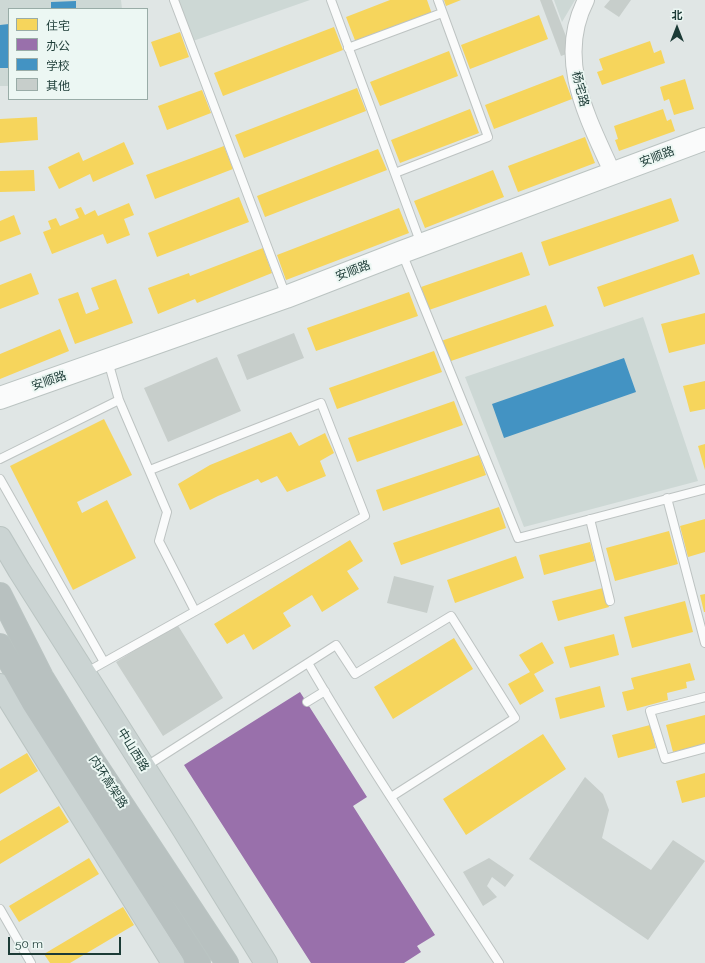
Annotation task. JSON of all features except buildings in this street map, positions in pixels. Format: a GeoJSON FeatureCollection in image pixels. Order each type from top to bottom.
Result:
{"type":"FeatureCollection","features":[{"type":"Feature","properties":{"kind":"highway","name":"内环高架路"},"geometry":{"type":"LineString","coordinates":[[1,597],[42,677],[92,757],[227,963]]}},
{"type":"Feature","properties":{"kind":"highway","name":"内环高架路"},"geometry":{"type":"LineString","coordinates":[[0,645],[33,703],[199,963]]}},
{"type":"Feature","properties":{"kind":"main road","name":"中山西路"},"geometry":{"type":"LineString","coordinates":[[0,538],[18,570],[266,963]]}},
{"type":"Feature","properties":{"kind":"main road"},"geometry":{"type":"LineString","coordinates":[[0,685],[173,963]]}},
{"type":"Feature","properties":{"kind":"street","name":"杨宅路"},"geometry":{"type":"LineString","coordinates":[[586,0],[578,17],[574,33],[573,47],[575,76],[587,116],[613,174]]}},
{"type":"Feature","properties":{"kind":"street","name":"安顺路"},"geometry":{"type":"LineString","coordinates":[[0,398],[286,297],[412,248],[704,141]]}},
{"type":"Feature","properties":{"kind":"lane"},"geometry":{"type":"LineString","coordinates":[[174,0],[286,297]]}},
{"type":"Feature","properties":{"kind":"lane"},"geometry":{"type":"LineString","coordinates":[[331,0],[395,173],[412,248],[518,538],[705,489]]}},
{"type":"Feature","properties":{"kind":"lane"},"geometry":{"type":"LineString","coordinates":[[395,173],[488,137],[438,0]]}},
{"type":"Feature","properties":{"kind":"lane"},"geometry":{"type":"LineString","coordinates":[[348,48],[442,13]]}},
{"type":"Feature","properties":{"kind":"lane"},"geometry":{"type":"LineString","coordinates":[[108,360],[119,400],[167,512],[159,541],[195,611]]}},
{"type":"Feature","properties":{"kind":"lane"},"geometry":{"type":"LineString","coordinates":[[0,458],[119,400]]}},
{"type":"Feature","properties":{"kind":"lane"},"geometry":{"type":"LineString","coordinates":[[84,673],[365,516],[321,403],[150,470]]}},
{"type":"Feature","properties":{"kind":"lane"},"geometry":{"type":"LineString","coordinates":[[0,479],[104,662]]}},
{"type":"Feature","properties":{"kind":"lane"},"geometry":{"type":"LineString","coordinates":[[667,498],[705,643]]}},
{"type":"Feature","properties":{"kind":"lane"},"geometry":{"type":"LineString","coordinates":[[590,519],[610,601]]}},
{"type":"Feature","properties":{"kind":"lane"},"geometry":{"type":"LineString","coordinates":[[144,768],[336,645],[355,674],[451,616],[515,718],[391,797]]}},
{"type":"Feature","properties":{"kind":"lane"},"geometry":{"type":"LineString","coordinates":[[308,663],[391,797],[499,963]]}},
{"type":"Feature","properties":{"kind":"lane"},"geometry":{"type":"LineString","coordinates":[[306,702],[325,691]]}},
{"type":"Feature","properties":{"kind":"lane"},"geometry":{"type":"LineString","coordinates":[[705,697],[650,711],[665,759],[705,748]]}},
{"type":"Feature","properties":{"kind":"lane"},"geometry":{"type":"LineString","coordinates":[[0,909],[31,963]]}},
{"type":"Feature","properties":{"kind":"shaded area"},"geometry":{"type":"Polygon","coordinates":[[[0,0],[121,0],[122,8],[8,8],[8,86],[0,86],[0,0]]]}},
{"type":"Feature","properties":{"kind":"shaded area"},"geometry":{"type":"Polygon","coordinates":[[[174,0],[310,0],[190,42],[174,0]]]}},
{"type":"Feature","properties":{"kind":"shaded area"},"geometry":{"type":"Polygon","coordinates":[[[554,0],[575,0],[562,22],[554,0]]]}},
{"type":"Feature","properties":{"kind":"shaded area"},"geometry":{"type":"Polygon","coordinates":[[[643,317],[698,481],[524,527],[465,377],[643,317]]]}}]}
